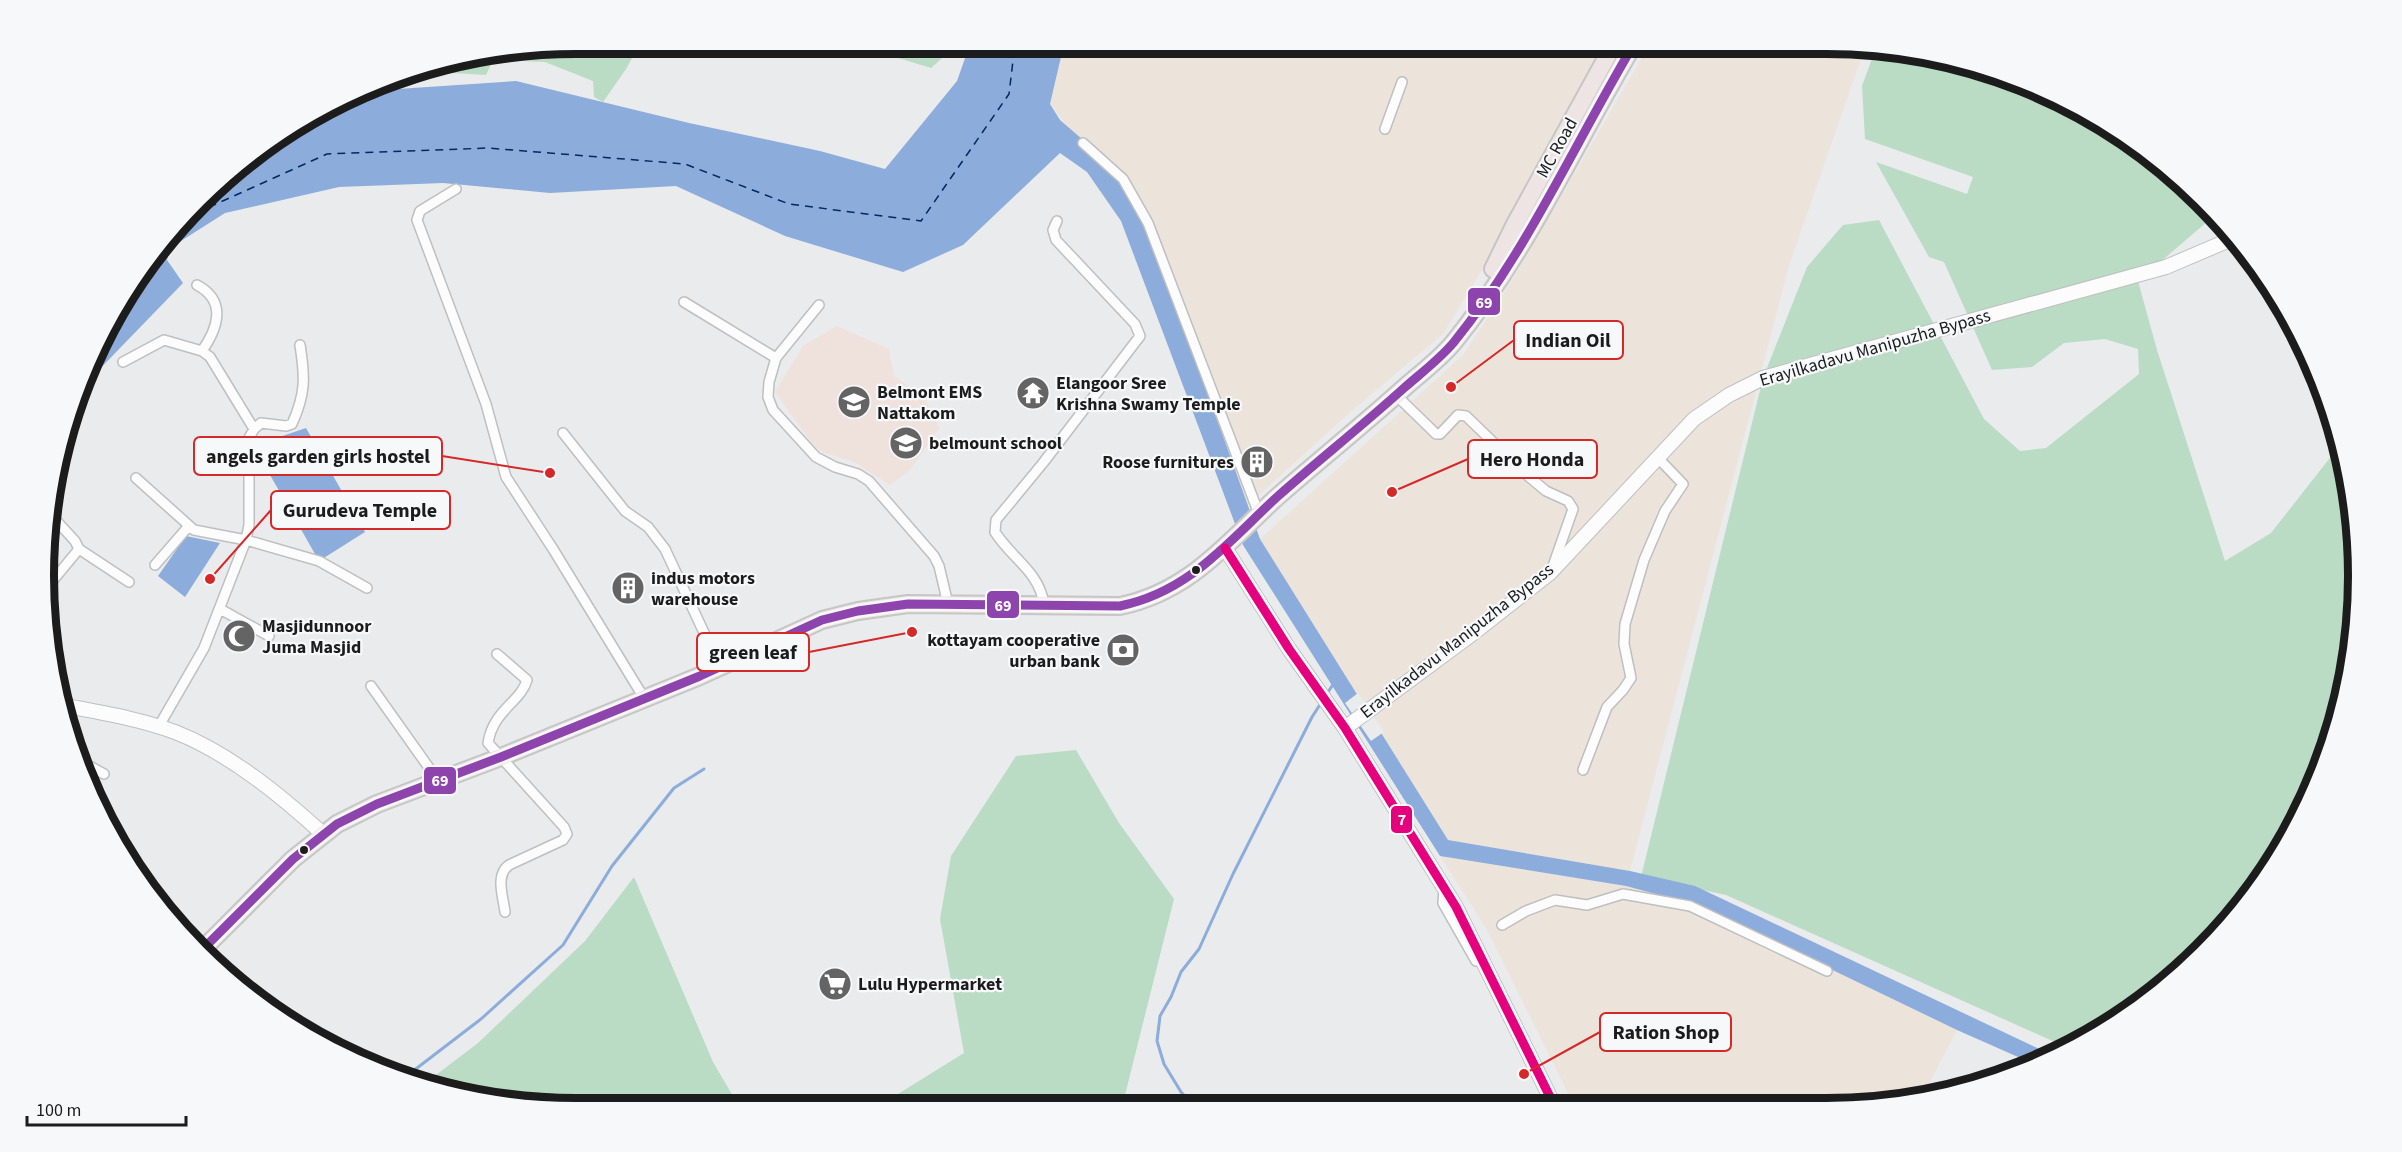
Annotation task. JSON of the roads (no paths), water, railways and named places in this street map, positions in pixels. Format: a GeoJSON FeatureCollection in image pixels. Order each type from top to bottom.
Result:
{"type":"FeatureCollection","features":[{"type":"Feature","properties":{"kind":"highway","name":"MC Road"},"geometry":{"type":"LineString","coordinates":[[1470,319],[1515,224],[1608,54]]}},
{"type":"Feature","properties":{"kind":"highway","name":"MC Road"},"geometry":{"type":"LineString","coordinates":[[207,945],[293,859],[323,834],[376,804],[501,757],[720,667],[822,620],[858,611],[908,604],[1106,607],[1139,601],[1171,588],[1196,572],[1225,548],[1254,519],[1441,356],[1499,278],[1539,213],[1628,54]]}},
{"type":"Feature","properties":{"kind":"main road","name":"Erayilkadavu Manipuzha Bypass"},"geometry":{"type":"LineString","coordinates":[[1345,728],[1550,573],[1694,419],[1729,395],[1763,378],[2166,267],[2226,241]]}},
{"type":"Feature","properties":{"kind":"main road"},"geometry":{"type":"LineString","coordinates":[[1225,548],[1289,649],[1345,728],[1456,907],[1549,1098]]}},
{"type":"Feature","properties":{"kind":"main road"},"geometry":{"type":"LineString","coordinates":[[71,707],[159,726],[177,733],[214,752],[245,772],[298,811],[323,834]]}},
{"type":"Feature","properties":{"kind":"street"},"geometry":{"type":"LineString","coordinates":[[1385,129],[1402,82]]}},
{"type":"Feature","properties":{"kind":"street"},"geometry":{"type":"LineString","coordinates":[[1083,143],[1123,179],[1149,223],[1254,519]]}},
{"type":"Feature","properties":{"kind":"street"},"geometry":{"type":"LineString","coordinates":[[456,189],[420,211],[417,220],[486,404],[506,477],[644,698]]}},
{"type":"Feature","properties":{"kind":"street"},"geometry":{"type":"LineString","coordinates":[[1044,605],[1043,591],[1035,578],[995,532],[996,520],[1043,463],[1140,336],[1134,324],[1056,240],[1053,230],[1057,221]]}},
{"type":"Feature","properties":{"kind":"street"},"geometry":{"type":"LineString","coordinates":[[197,285],[207,290],[212,296],[216,315],[215,328],[202,351]]}},
{"type":"Feature","properties":{"kind":"street"},"geometry":{"type":"LineString","coordinates":[[684,302],[776,358]]}},
{"type":"Feature","properties":{"kind":"street"},"geometry":{"type":"LineString","coordinates":[[819,305],[776,358],[769,382],[768,397],[773,410],[816,457],[863,477],[884,496],[934,556],[939,566],[948,604]]}},
{"type":"Feature","properties":{"kind":"street"},"geometry":{"type":"LineString","coordinates":[[123,362],[164,340],[202,351],[215,365],[254,429]]}},
{"type":"Feature","properties":{"kind":"street"},"geometry":{"type":"LineString","coordinates":[[159,726],[195,665],[220,609],[246,540],[249,525],[249,438],[261,423],[286,426],[292,424],[305,379],[300,345]]}},
{"type":"Feature","properties":{"kind":"street"},"geometry":{"type":"LineString","coordinates":[[1396,395],[1436,434],[1443,431],[1458,415],[1466,416],[1528,476],[1571,505],[1571,514],[1550,573]]}},
{"type":"Feature","properties":{"kind":"street"},"geometry":{"type":"LineString","coordinates":[[563,433],[626,511],[648,527],[661,544],[671,559],[720,667]]}},
{"type":"Feature","properties":{"kind":"street"},"geometry":{"type":"LineString","coordinates":[[1583,770],[1606,707],[1623,690],[1630,678],[1624,644],[1625,624],[1644,560],[1665,511],[1683,484],[1658,458]]}},
{"type":"Feature","properties":{"kind":"street"},"geometry":{"type":"LineString","coordinates":[[136,478],[194,530],[246,540],[319,561],[366,588]]}},
{"type":"Feature","properties":{"kind":"street"},"geometry":{"type":"LineString","coordinates":[[57,521],[75,541],[79,549],[129,582]]}},
{"type":"Feature","properties":{"kind":"street"},"geometry":{"type":"LineString","coordinates":[[155,565],[188,527]]}},
{"type":"Feature","properties":{"kind":"street"},"geometry":{"type":"LineString","coordinates":[[54,579],[79,549]]}},
{"type":"Feature","properties":{"kind":"street"},"geometry":{"type":"LineString","coordinates":[[220,609],[269,636]]}},
{"type":"Feature","properties":{"kind":"street"},"geometry":{"type":"LineString","coordinates":[[497,654],[527,680],[524,687],[502,711],[489,733],[488,743],[564,827],[567,834],[563,840],[508,865],[503,870],[500,878],[505,912]]}},
{"type":"Feature","properties":{"kind":"street"},"geometry":{"type":"LineString","coordinates":[[371,686],[436,780]]}},
{"type":"Feature","properties":{"kind":"street"},"geometry":{"type":"LineString","coordinates":[[90,767],[104,774]]}},
{"type":"Feature","properties":{"kind":"street"},"geometry":{"type":"LineString","coordinates":[[1444,889],[1443,903],[1483,973],[1548,1098]]}},
{"type":"Feature","properties":{"kind":"street"},"geometry":{"type":"LineString","coordinates":[[1502,925],[1526,911],[1555,900],[1587,905],[1623,894],[1690,906],[1827,971]]}},
{"type":"Feature","properties":{"kind":"water"},"geometry":{"type":"Polygon","coordinates":[[[966,54],[1062,54],[1050,104],[1060,120],[1112,165],[1131,191],[1157,253],[1260,539],[1448,840],[1630,871],[1695,886],[2043,1051],[2023,1059],[1957,1030],[1700,906],[1626,886],[1440,856],[1243,545],[1121,221],[1087,172],[1060,153],[963,245],[903,272],[785,236],[676,186],[550,193],[443,183],[339,187],[225,213],[171,247],[207,207],[258,162],[315,124],[388,90],[516,81],[689,123],[820,151],[885,169],[957,81],[966,54]]]}},
{"type":"Feature","properties":{"kind":"water"},"geometry":{"type":"Polygon","coordinates":[[[170,249],[167,260],[183,283],[95,374],[124,315],[170,249]]]}},
{"type":"Feature","properties":{"kind":"water"},"geometry":{"type":"Polygon","coordinates":[[[306,428],[365,532],[319,561],[249,438],[259,444],[306,428]]]}},
{"type":"Feature","properties":{"kind":"water"},"geometry":{"type":"Polygon","coordinates":[[[186,536],[220,543],[185,597],[158,576],[186,536]]]}},
{"type":"Feature","properties":{"kind":"waterway"},"geometry":{"type":"LineString","coordinates":[[1326,695],[1334,683]]}},
{"type":"Feature","properties":{"kind":"waterway"},"geometry":{"type":"LineString","coordinates":[[1187,1098],[1164,1064],[1157,1041],[1160,1016],[1181,972],[1199,949],[1233,874],[1321,703]]}},
{"type":"Feature","properties":{"kind":"waterway"},"geometry":{"type":"LineString","coordinates":[[413,1071],[481,1019],[563,945],[612,866],[674,788],[704,769]]}},
{"type":"Feature","properties":{"kind":"place","name":"Indian Oil"},"geometry":{"type":"Point","coordinates":[1451,387]}},
{"type":"Feature","properties":{"kind":"place","name":"Elangoor Sree Krishna Swamy Temple"},"geometry":{"type":"Point","coordinates":[1033,393]}},
{"type":"Feature","properties":{"kind":"place","name":"Belmont EMS Nattakom"},"geometry":{"type":"Point","coordinates":[854,402]}},
{"type":"Feature","properties":{"kind":"place","name":"belmount school"},"geometry":{"type":"Point","coordinates":[906,443]}},
{"type":"Feature","properties":{"kind":"place","name":"Roose furnitures"},"geometry":{"type":"Point","coordinates":[1257,462]}},
{"type":"Feature","properties":{"kind":"place","name":"angels garden girls hostel"},"geometry":{"type":"Point","coordinates":[550,473]}},
{"type":"Feature","properties":{"kind":"place","name":"Hero Honda"},"geometry":{"type":"Point","coordinates":[1392,492]}},
{"type":"Feature","properties":{"kind":"place","name":"Gurudeva Temple"},"geometry":{"type":"Point","coordinates":[210,579]}},
{"type":"Feature","properties":{"kind":"place","name":"indus motors warehouse"},"geometry":{"type":"Point","coordinates":[628,588]}},
{"type":"Feature","properties":{"kind":"place","name":"green leaf"},"geometry":{"type":"Point","coordinates":[912,632]}},
{"type":"Feature","properties":{"kind":"place","name":"Masjidunnoor Juma Masjid"},"geometry":{"type":"Point","coordinates":[239,636]}},
{"type":"Feature","properties":{"kind":"place","name":"kottayam cooperative urban bank"},"geometry":{"type":"Point","coordinates":[1123,650]}},
{"type":"Feature","properties":{"kind":"place","name":"Lulu Hypermarket"},"geometry":{"type":"Point","coordinates":[835,984]}},
{"type":"Feature","properties":{"kind":"place","name":"Ration Shop"},"geometry":{"type":"Point","coordinates":[1524,1074]}}]}
